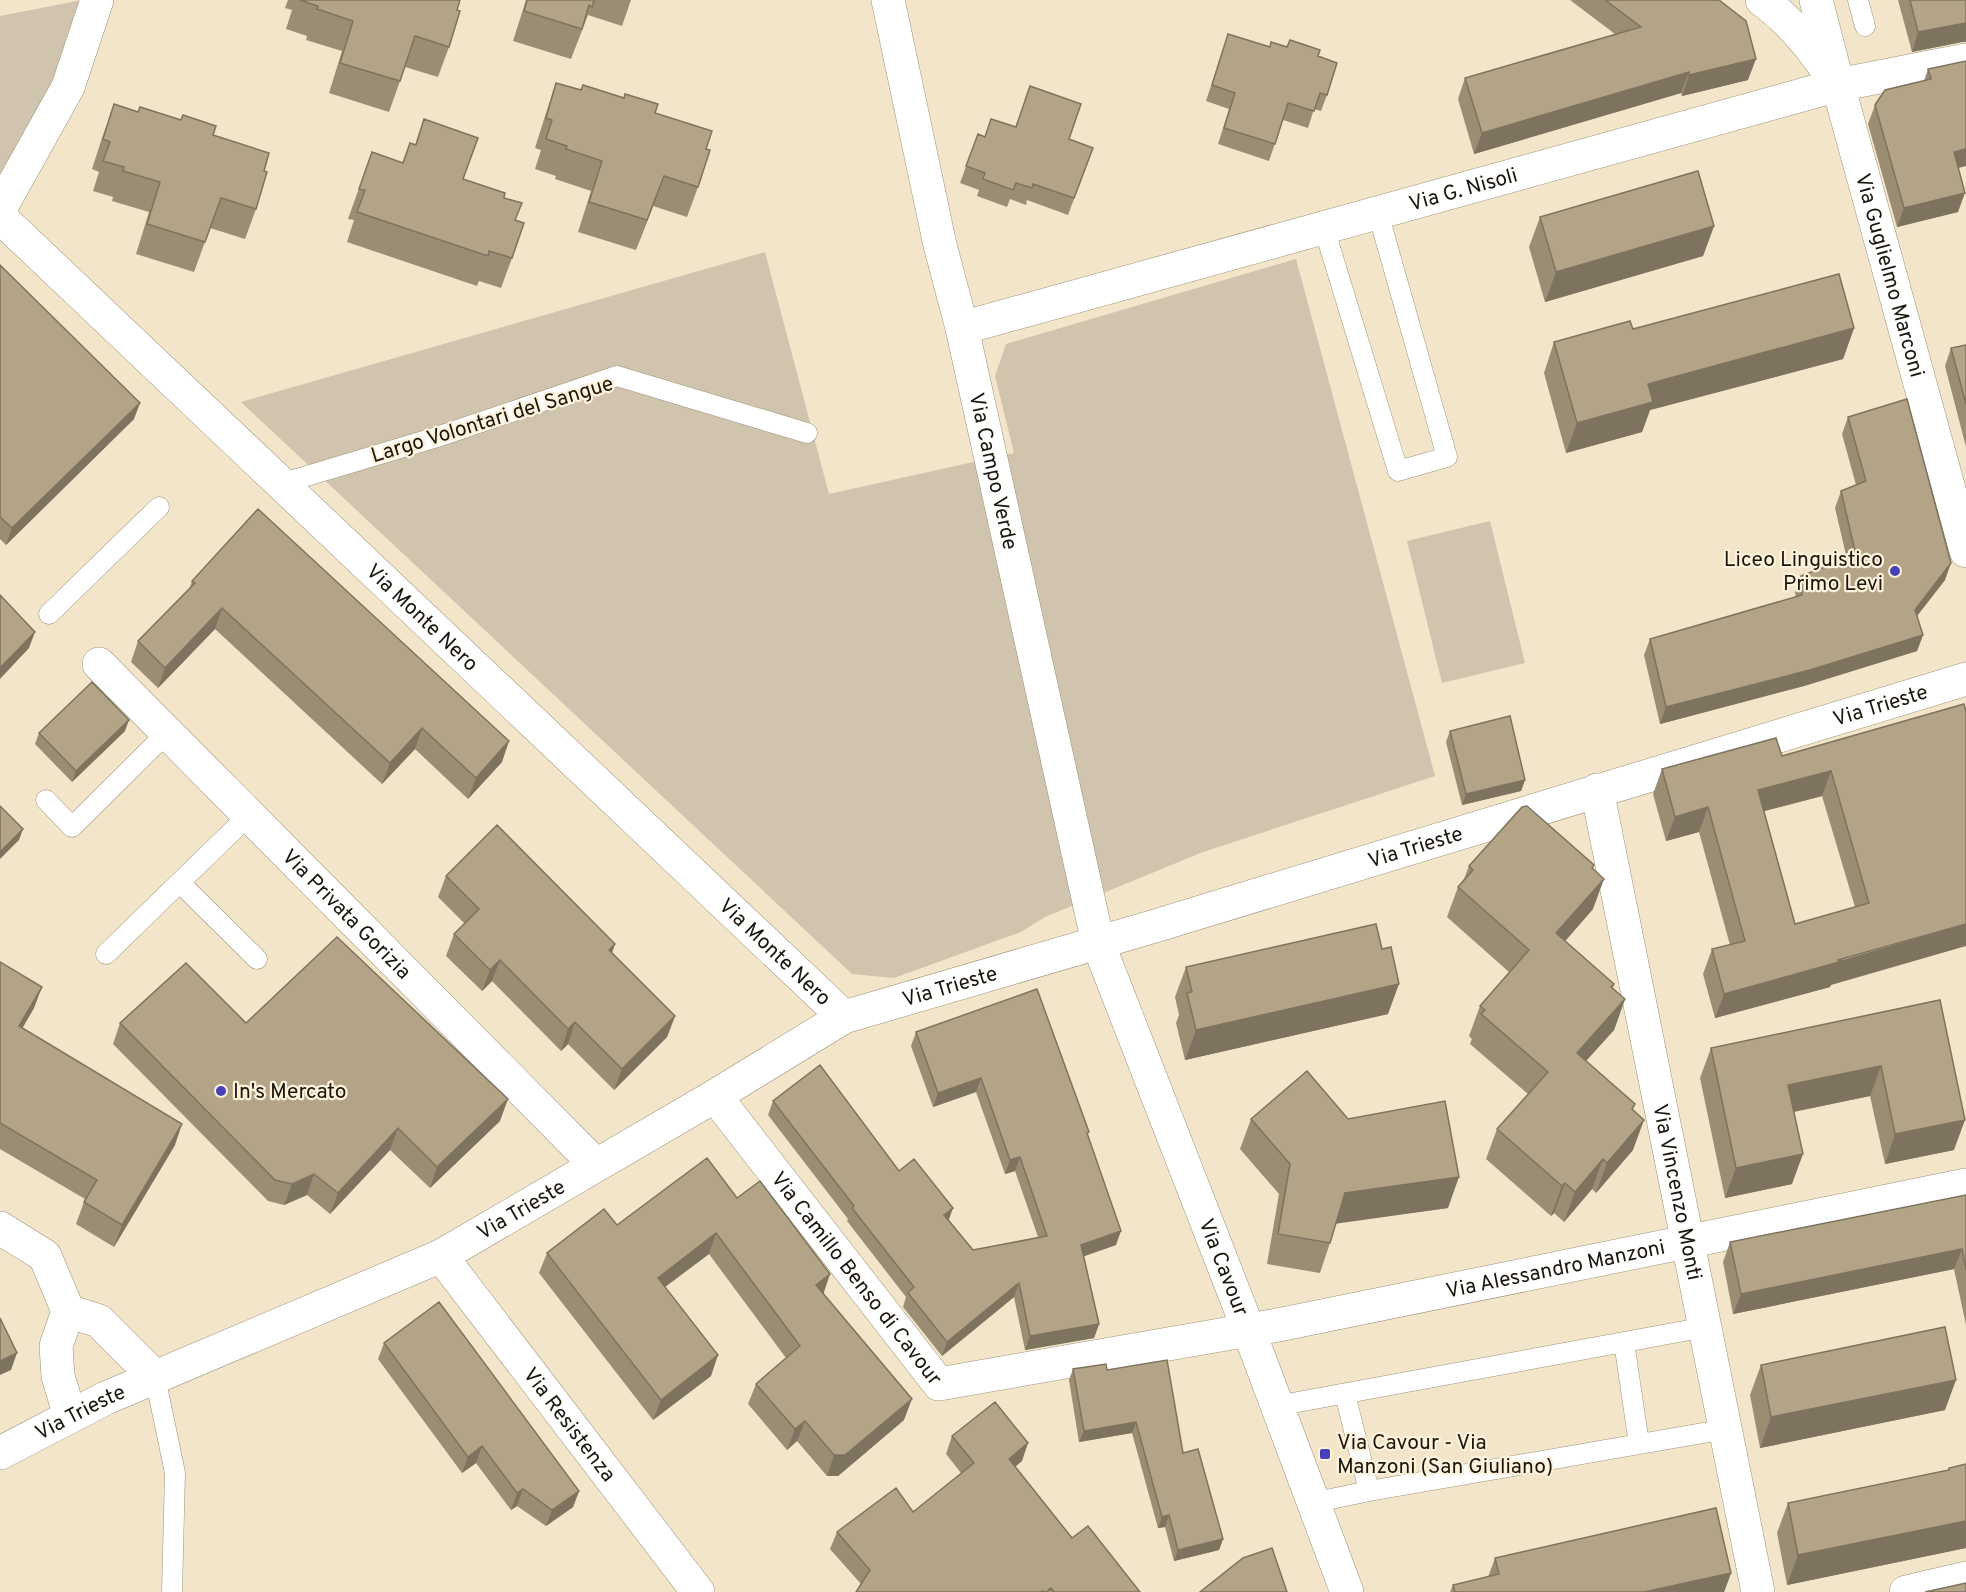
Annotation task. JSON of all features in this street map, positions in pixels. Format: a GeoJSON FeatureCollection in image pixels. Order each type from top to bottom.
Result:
{"type":"FeatureCollection","features":[{"type":"Feature","properties":{"kind":"street"},"geometry":{"type":"LineString","coordinates":[[0,209],[68,87],[97,0]]}},
{"type":"Feature","properties":{"kind":"street","name":"Via Campo Verde"},"geometry":{"type":"LineString","coordinates":[[888,0],[940,245],[962,328],[1098,943]]}},
{"type":"Feature","properties":{"kind":"street"},"geometry":{"type":"LineString","coordinates":[[1762,0],[1777,11],[1812,48],[1838,86]]}},
{"type":"Feature","properties":{"kind":"street","name":"Via Guglielmo Marconi"},"geometry":{"type":"LineString","coordinates":[[1816,0],[1966,551]]}},
{"type":"Feature","properties":{"kind":"street","name":"Via G. Nisoli"},"geometry":{"type":"LineString","coordinates":[[962,328],[1838,86],[1966,60]]}},
{"type":"Feature","properties":{"kind":"street","name":"Via Monte Nero"},"geometry":{"type":"LineString","coordinates":[[0,217],[844,1017]]}},
{"type":"Feature","properties":{"kind":"street","name":"Via Privata Gorizia"},"geometry":{"type":"LineString","coordinates":[[99,664],[596,1165]]}},
{"type":"Feature","properties":{"kind":"street","name":"Via Trieste"},"geometry":{"type":"LineString","coordinates":[[0,1453],[106,1398],[441,1256],[715,1096],[844,1017],[1098,943],[1966,679]]}},
{"type":"Feature","properties":{"kind":"street","name":"Via Vincenzo Monti"},"geometry":{"type":"LineString","coordinates":[[1597,790],[1758,1592]]}},
{"type":"Feature","properties":{"kind":"street","name":"Via Cavour"},"geometry":{"type":"LineString","coordinates":[[1098,943],[1249,1331],[1347,1592]]}},
{"type":"Feature","properties":{"kind":"street","name":"Via Camillo Benso di Cavour"},"geometry":{"type":"LineString","coordinates":[[715,1096],[939,1384],[1249,1331]]}},
{"type":"Feature","properties":{"kind":"street","name":"Via Alessandro Manzoni"},"geometry":{"type":"LineString","coordinates":[[1249,1331],[1966,1185]]}},
{"type":"Feature","properties":{"kind":"street"},"geometry":{"type":"LineString","coordinates":[[0,1228],[45,1256],[68,1311],[56,1346],[58,1376],[70,1416]]}},
{"type":"Feature","properties":{"kind":"street","name":"Via Resistenza"},"geometry":{"type":"LineString","coordinates":[[441,1256],[698,1592]]}},
{"type":"Feature","properties":{"kind":"street"},"geometry":{"type":"LineString","coordinates":[[68,1311],[99,1321],[155,1377]]}},
{"type":"Feature","properties":{"kind":"street"},"geometry":{"type":"LineString","coordinates":[[1906,1592],[1966,1578]]}},
{"type":"Feature","properties":{"kind":"lane"},"geometry":{"type":"LineString","coordinates":[[1858,0],[1866,26]]}},
{"type":"Feature","properties":{"kind":"lane"},"geometry":{"type":"LineString","coordinates":[[1324,228],[1398,471],[1446,457],[1378,213]]}},
{"type":"Feature","properties":{"kind":"lane","name":"Largo Volontari del Sangue"},"geometry":{"type":"LineString","coordinates":[[280,484],[437,437],[617,376],[807,433]]}},
{"type":"Feature","properties":{"kind":"lane"},"geometry":{"type":"LineString","coordinates":[[49,614],[159,507]]}},
{"type":"Feature","properties":{"kind":"lane"},"geometry":{"type":"LineString","coordinates":[[46,800],[72,827],[167,733]]}},
{"type":"Feature","properties":{"kind":"lane"},"geometry":{"type":"LineString","coordinates":[[106,954],[249,815]]}},
{"type":"Feature","properties":{"kind":"lane"},"geometry":{"type":"LineString","coordinates":[[180,883],[258,959]]}},
{"type":"Feature","properties":{"kind":"lane"},"geometry":{"type":"LineString","coordinates":[[1276,1406],[1706,1327]]}},
{"type":"Feature","properties":{"kind":"lane"},"geometry":{"type":"LineString","coordinates":[[1624,1342],[1639,1444]]}},
{"type":"Feature","properties":{"kind":"lane"},"geometry":{"type":"LineString","coordinates":[[155,1377],[175,1473],[172,1592]]}},
{"type":"Feature","properties":{"kind":"lane"},"geometry":{"type":"LineString","coordinates":[[1345,1394],[1369,1491]]}},
{"type":"Feature","properties":{"kind":"lane"},"geometry":{"type":"LineString","coordinates":[[1312,1503],[1726,1429]]}},
{"type":"Feature","properties":{"kind":"shaded area"},"geometry":{"type":"Polygon","coordinates":[[[82,0],[97,0],[0,180],[0,16],[82,0]]]}},
{"type":"Feature","properties":{"kind":"shaded area"},"geometry":{"type":"Polygon","coordinates":[[[765,252],[829,494],[1014,453],[995,376],[1006,344],[1296,259],[1435,776],[1203,852],[1045,917],[1021,932],[894,978],[852,974],[241,402],[765,252]]]}},
{"type":"Feature","properties":{"kind":"shaded area"},"geometry":{"type":"Polygon","coordinates":[[[1490,521],[1525,663],[1442,683],[1407,541],[1490,521]]]}},
{"type":"Feature","properties":{"kind":"building"},"geometry":{"type":"Polygon","coordinates":[[[300,0],[460,0],[457,10],[460,11],[449,47],[415,36],[400,81],[340,63],[353,21],[317,9],[318,6],[300,0]]]}},
{"type":"Feature","properties":{"kind":"building"},"geometry":{"type":"Polygon","coordinates":[[[527,0],[594,0],[592,7],[589,5],[582,29],[524,11],[527,0]]]}},
{"type":"Feature","properties":{"kind":"building"},"geometry":{"type":"Polygon","coordinates":[[[1605,0],[1719,0],[1746,21],[1756,59],[1689,75],[1689,72],[1482,133],[1465,78],[1641,27],[1605,0]]]}},
{"type":"Feature","properties":{"kind":"building"},"geometry":{"type":"Polygon","coordinates":[[[1910,0],[1966,0],[1966,23],[1918,32],[1910,0]]]}},
{"type":"Feature","properties":{"kind":"building"},"geometry":{"type":"Polygon","coordinates":[[[1228,34],[1270,47],[1271,42],[1287,47],[1290,40],[1320,50],[1318,56],[1337,63],[1327,95],[1320,93],[1314,111],[1288,103],[1275,144],[1224,128],[1235,93],[1212,85],[1228,34]]]}},
{"type":"Feature","properties":{"kind":"building"},"geometry":{"type":"Polygon","coordinates":[[[1966,61],[1966,149],[1954,152],[1965,193],[1904,208],[1875,105],[1885,90],[1931,79],[1928,69],[1966,61]]]}},
{"type":"Feature","properties":{"kind":"building"},"geometry":{"type":"Polygon","coordinates":[[[556,83],[581,90],[583,85],[624,98],[625,94],[658,104],[655,113],[712,131],[706,149],[710,150],[698,187],[664,176],[647,220],[589,202],[602,161],[566,149],[567,146],[546,139],[552,120],[546,118],[556,83]]]}},
{"type":"Feature","properties":{"kind":"building"},"geometry":{"type":"Polygon","coordinates":[[[1030,86],[1081,104],[1069,139],[1093,148],[1074,198],[1033,184],[1032,188],[1016,183],[1013,190],[983,179],[985,173],[966,166],[978,134],[985,137],[991,119],[1016,127],[1030,86]]]}},
{"type":"Feature","properties":{"kind":"building"},"geometry":{"type":"Polygon","coordinates":[[[114,104],[138,112],[140,107],[181,120],[183,115],[216,126],[213,135],[269,153],[264,171],[267,172],[256,209],[221,198],[205,242],[147,224],[160,182],[123,171],[124,167],[103,161],[110,142],[103,139],[114,104]]]}},
{"type":"Feature","properties":{"kind":"building"},"geometry":{"type":"Polygon","coordinates":[[[424,119],[478,138],[463,179],[505,193],[504,198],[522,203],[515,220],[524,223],[512,258],[489,251],[488,256],[357,212],[365,190],[359,189],[372,152],[403,163],[410,143],[416,145],[424,119]]]}},
{"type":"Feature","properties":{"kind":"building"},"geometry":{"type":"Polygon","coordinates":[[[1698,171],[1714,226],[1556,272],[1540,217],[1698,171]]]}},
{"type":"Feature","properties":{"kind":"building"},"geometry":{"type":"Polygon","coordinates":[[[0,265],[140,403],[12,528],[0,517],[0,265]]]}},
{"type":"Feature","properties":{"kind":"building"},"geometry":{"type":"Polygon","coordinates":[[[1839,274],[1854,328],[1648,384],[1653,402],[1577,423],[1554,342],[1630,321],[1633,329],[1839,274]]]}},
{"type":"Feature","properties":{"kind":"building"},"geometry":{"type":"Polygon","coordinates":[[[1966,345],[1966,404],[1951,348],[1966,345]]]}},
{"type":"Feature","properties":{"kind":"building","name":"Liceo Linguistico Primo Levi"},"geometry":{"type":"Polygon","coordinates":[[[1907,399],[1951,563],[1915,610],[1923,635],[1810,670],[1666,707],[1650,639],[1802,595],[1801,576],[1856,555],[1841,491],[1866,481],[1848,417],[1907,399]]]}},
{"type":"Feature","properties":{"kind":"building"},"geometry":{"type":"Polygon","coordinates":[[[258,509],[509,741],[476,778],[422,728],[390,763],[222,608],[165,668],[138,641],[195,583],[192,581],[258,509]]]}},
{"type":"Feature","properties":{"kind":"building"},"geometry":{"type":"Polygon","coordinates":[[[0,595],[35,632],[0,668],[0,595]]]}},
{"type":"Feature","properties":{"kind":"building"},"geometry":{"type":"Polygon","coordinates":[[[92,682],[129,720],[76,771],[39,733],[92,682]]]}},
{"type":"Feature","properties":{"kind":"building"},"geometry":{"type":"Polygon","coordinates":[[[1964,704],[1966,711],[1966,924],[1724,994],[1712,949],[1745,941],[1708,807],[1675,817],[1662,769],[1776,738],[1782,756],[1964,704]],[[1831,771],[1758,790],[1795,924],[1869,903],[1831,771]]]}},
{"type":"Feature","properties":{"kind":"building"},"geometry":{"type":"Polygon","coordinates":[[[1510,716],[1525,780],[1466,794],[1450,731],[1510,716]]]}},
{"type":"Feature","properties":{"kind":"building"},"geometry":{"type":"Polygon","coordinates":[[[0,806],[23,829],[0,852],[0,806]]]}},
{"type":"Feature","properties":{"kind":"building"},"geometry":{"type":"Polygon","coordinates":[[[1527,806],[1594,865],[1592,868],[1604,879],[1556,933],[1614,984],[1611,987],[1625,999],[1577,1053],[1635,1104],[1632,1109],[1644,1120],[1607,1163],[1603,1159],[1575,1192],[1565,1183],[1562,1186],[1497,1129],[1548,1072],[1481,1014],[1485,1010],[1480,1006],[1529,950],[1458,887],[1473,870],[1469,866],[1522,807],[1527,806]]]}},
{"type":"Feature","properties":{"kind":"building"},"geometry":{"type":"Polygon","coordinates":[[[497,825],[615,944],[609,950],[675,1016],[622,1069],[575,1022],[568,1029],[500,960],[490,970],[454,934],[479,909],[446,876],[497,825]]]}},
{"type":"Feature","properties":{"kind":"building"},"geometry":{"type":"Polygon","coordinates":[[[1376,924],[1382,949],[1391,947],[1399,984],[1196,1030],[1187,993],[1192,992],[1186,967],[1376,924]]]}},
{"type":"Feature","properties":{"kind":"building"},"geometry":{"type":"Polygon","coordinates":[[[337,937],[508,1099],[437,1167],[398,1128],[338,1193],[314,1174],[292,1184],[275,1180],[120,1023],[186,963],[246,1023],[337,937]]]}},
{"type":"Feature","properties":{"kind":"building"},"geometry":{"type":"Polygon","coordinates":[[[0,962],[42,987],[19,1026],[182,1124],[122,1225],[84,1202],[97,1180],[0,1123],[0,962]]]}},
{"type":"Feature","properties":{"kind":"building"},"geometry":{"type":"Polygon","coordinates":[[[1037,989],[1089,1132],[1087,1133],[1121,1231],[1081,1245],[1099,1324],[1030,1336],[1019,1283],[947,1342],[908,1293],[914,1287],[773,1101],[820,1065],[899,1171],[914,1159],[953,1208],[944,1215],[973,1250],[1047,1236],[1020,1157],[1010,1160],[981,1078],[938,1093],[916,1032],[1037,989]]]}},
{"type":"Feature","properties":{"kind":"building"},"geometry":{"type":"Polygon","coordinates":[[[1940,1000],[1965,1120],[1895,1134],[1881,1066],[1788,1085],[1803,1154],[1736,1168],[1711,1048],[1940,1000]]]}},
{"type":"Feature","properties":{"kind":"building"},"geometry":{"type":"Polygon","coordinates":[[[1307,1071],[1348,1119],[1445,1101],[1459,1177],[1345,1193],[1330,1243],[1278,1234],[1290,1164],[1251,1119],[1307,1071]]]}},
{"type":"Feature","properties":{"kind":"building"},"geometry":{"type":"Polygon","coordinates":[[[707,1158],[737,1198],[760,1181],[830,1274],[816,1285],[912,1399],[845,1455],[834,1455],[805,1421],[795,1429],[756,1384],[800,1346],[716,1233],[658,1278],[718,1355],[661,1400],[547,1253],[604,1209],[617,1225],[707,1158]]]}},
{"type":"Feature","properties":{"kind":"building"},"geometry":{"type":"Polygon","coordinates":[[[1966,1195],[1966,1270],[1962,1249],[1741,1294],[1730,1242],[1966,1195]]]}},
{"type":"Feature","properties":{"kind":"building"},"geometry":{"type":"Polygon","coordinates":[[[439,1302],[579,1491],[552,1510],[523,1489],[517,1493],[482,1446],[468,1457],[384,1343],[439,1302]]]}},
{"type":"Feature","properties":{"kind":"building"},"geometry":{"type":"Polygon","coordinates":[[[0,1318],[17,1353],[0,1361],[0,1318]]]}},
{"type":"Feature","properties":{"kind":"building"},"geometry":{"type":"Polygon","coordinates":[[[1945,1327],[1956,1380],[1771,1417],[1761,1365],[1945,1327]]]}},
{"type":"Feature","properties":{"kind":"building"},"geometry":{"type":"Polygon","coordinates":[[[1167,1360],[1183,1453],[1198,1449],[1223,1539],[1178,1550],[1169,1515],[1162,1517],[1136,1422],[1084,1431],[1073,1369],[1106,1364],[1107,1370],[1167,1360]]]}},
{"type":"Feature","properties":{"kind":"building"},"geometry":{"type":"Polygon","coordinates":[[[995,1402],[1028,1443],[1009,1459],[1072,1538],[1088,1526],[1140,1592],[1054,1592],[1051,1588],[1046,1592],[856,1592],[870,1570],[837,1532],[896,1488],[913,1512],[974,1463],[952,1436],[995,1402]]]}},
{"type":"Feature","properties":{"kind":"building"},"geometry":{"type":"Polygon","coordinates":[[[1966,1464],[1966,1521],[1798,1555],[1788,1503],[1949,1470],[1949,1468],[1966,1464]]]}},
{"type":"Feature","properties":{"kind":"building"},"geometry":{"type":"Polygon","coordinates":[[[1716,1508],[1731,1573],[1644,1592],[1455,1592],[1453,1585],[1499,1574],[1495,1558],[1716,1508]]]}},
{"type":"Feature","properties":{"kind":"building"},"geometry":{"type":"Polygon","coordinates":[[[1272,1548],[1287,1592],[1200,1592],[1243,1558],[1272,1548]]]}},
{"type":"Feature","properties":{"kind":"building"},"geometry":{"type":"Polygon","coordinates":[[[1966,1583],[1966,1592],[1925,1592],[1966,1583]]]}},
{"type":"Feature","properties":{"kind":"place","name":"Liceo Linguistico Primo Levi"},"geometry":{"type":"Point","coordinates":[1895,571]}},
{"type":"Feature","properties":{"kind":"place","name":"In's Mercato"},"geometry":{"type":"Point","coordinates":[221,1091]}},
{"type":"Feature","properties":{"kind":"place","name":"Via Cavour - Via Manzoni (San Giuliano)"},"geometry":{"type":"Point","coordinates":[1325,1454]}}]}
